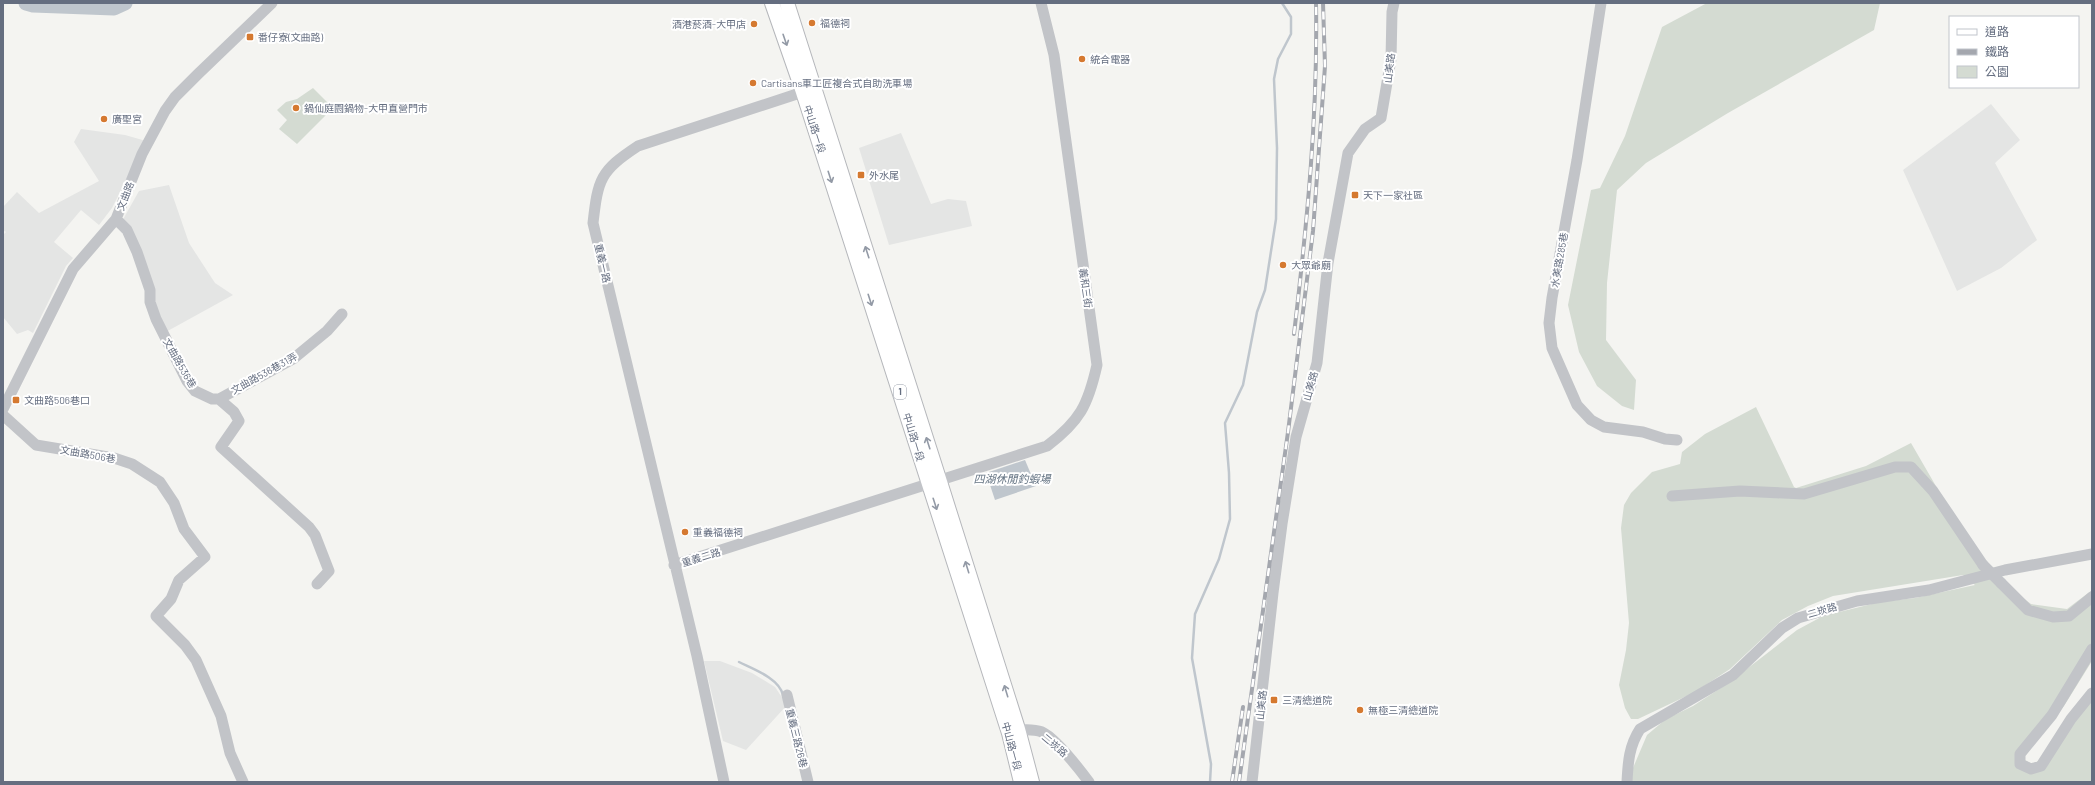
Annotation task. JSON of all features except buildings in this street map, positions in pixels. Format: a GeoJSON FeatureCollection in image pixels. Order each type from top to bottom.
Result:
{"type":"FeatureCollection","features":[{"type":"Feature","properties":{"kind":"main road","name":"中山路一段"},"geometry":{"type":"LineString","coordinates":[[772,3],[934,483],[1014,731],[1032,782]]}},
{"type":"Feature","properties":{"kind":"main road","name":"中山路一段"},"geometry":{"type":"LineString","coordinates":[[787,3],[934,483]]}},
{"type":"Feature","properties":{"kind":"main road","name":"中山路一段"},"geometry":{"type":"LineString","coordinates":[[1014,731],[1021,782]]}},
{"type":"Feature","properties":{"kind":"street","name":"文曲路"},"geometry":{"type":"LineString","coordinates":[[3,408],[73,269],[116,219],[142,154],[165,112],[176,97],[198,74],[272,3]]}},
{"type":"Feature","properties":{"kind":"street","name":"義和三街"},"geometry":{"type":"LineString","coordinates":[[934,483],[1047,446],[1066,432],[1081,413],[1091,393],[1097,365],[1054,55],[1041,3]]}},
{"type":"Feature","properties":{"kind":"street","name":"山美路"},"geometry":{"type":"LineString","coordinates":[[1252,782],[1273,593],[1296,437],[1317,363],[1328,263],[1348,153],[1365,129],[1381,118],[1391,59],[1392,12],[1394,3]]}},
{"type":"Feature","properties":{"kind":"street","name":"水美路285巷"},"geometry":{"type":"LineString","coordinates":[[1601,3],[1577,160],[1552,298],[1549,324],[1552,348],[1574,399],[1591,420],[1604,427],[1643,432],[1665,439],[1677,440]]}},
{"type":"Feature","properties":{"kind":"street","name":"重義一路"},"geometry":{"type":"LineString","coordinates":[[674,565],[593,223],[596,198],[602,177],[617,160],[638,146],[803,92]]}},
{"type":"Feature","properties":{"kind":"street","name":"文曲路536巷"},"geometry":{"type":"LineString","coordinates":[[116,219],[127,230],[137,252],[150,290],[150,302],[156,319],[187,381],[195,391],[212,399],[219,399],[234,412],[239,421],[221,447],[309,527],[315,535],[329,571],[318,584]]}},
{"type":"Feature","properties":{"kind":"street","name":"文曲路536巷31弄"},"geometry":{"type":"LineString","coordinates":[[219,399],[293,359],[327,331],[342,314]]}},
{"type":"Feature","properties":{"kind":"street","name":"文曲路506巷"},"geometry":{"type":"LineString","coordinates":[[3,415],[36,445],[114,458],[132,464],[160,482],[174,503],[184,529],[205,557],[179,580],[170,599],[156,616],[185,645],[196,660],[221,716],[230,753],[242,782]]}},
{"type":"Feature","properties":{"kind":"street"},"geometry":{"type":"LineString","coordinates":[[1672,496],[1740,491],[1804,494],[1895,467],[1912,467],[1933,491],[1983,565],[2028,610],[2053,617],[2069,616],[2092,597]]}},
{"type":"Feature","properties":{"kind":"street","name":"重義二路"},"geometry":{"type":"LineString","coordinates":[[724,782],[697,656],[674,565],[934,483]]}},
{"type":"Feature","properties":{"kind":"street","name":"二崁路"},"geometry":{"type":"LineString","coordinates":[[1628,782],[1628,755],[1634,738],[1640,729],[1733,675],[1782,628],[1798,618],[1857,601],[1929,590],[2006,570],[2092,554]]}},
{"type":"Feature","properties":{"kind":"street"},"geometry":{"type":"LineString","coordinates":[[2092,649],[2052,715],[2020,754],[2020,764],[2030,769],[2041,766],[2071,719],[2092,693]]}},
{"type":"Feature","properties":{"kind":"street","name":"重義三路26巷"},"geometry":{"type":"LineString","coordinates":[[787,695],[808,782]]}},
{"type":"Feature","properties":{"kind":"street","name":"二崁路"},"geometry":{"type":"LineString","coordinates":[[1014,731],[1042,732],[1076,764],[1089,782]]}},
{"type":"Feature","properties":{"kind":"shaded area"},"geometry":{"type":"Polygon","coordinates":[[[1991,104],[2020,140],[1995,163],[2037,240],[2001,268],[1957,291],[1903,170],[1991,104]]]}},
{"type":"Feature","properties":{"kind":"shaded area"},"geometry":{"type":"Polygon","coordinates":[[[81,129],[125,135],[146,141],[112,208],[99,225],[81,210],[54,242],[73,258],[66,266],[33,333],[28,330],[17,334],[3,317],[3,235],[6,232],[3,230],[3,207],[17,192],[39,213],[99,181],[74,142],[81,129]]]}},
{"type":"Feature","properties":{"kind":"shaded area"},"geometry":{"type":"Polygon","coordinates":[[[901,133],[931,204],[948,199],[966,201],[972,226],[889,245],[859,148],[901,133]]]}},
{"type":"Feature","properties":{"kind":"shaded area"},"geometry":{"type":"Polygon","coordinates":[[[169,185],[189,243],[215,283],[233,295],[164,333],[121,223],[139,191],[169,185]]]}},
{"type":"Feature","properties":{"kind":"shaded area"},"geometry":{"type":"Polygon","coordinates":[[[704,661],[720,661],[752,673],[775,687],[787,705],[746,750],[723,741],[704,661]]]}},
{"type":"Feature","properties":{"kind":"green space"},"geometry":{"type":"Polygon","coordinates":[[[1707,3],[1880,3],[1874,30],[1728,113],[1646,163],[1617,190],[1607,283],[1606,340],[1636,380],[1634,410],[1622,406],[1597,386],[1579,352],[1568,305],[1591,190],[1600,188],[1625,136],[1662,27],[1707,3]]]}},
{"type":"Feature","properties":{"kind":"green space"},"geometry":{"type":"Polygon","coordinates":[[[313,88],[333,108],[297,144],[279,129],[287,120],[277,110],[286,102],[297,99],[313,88]]]}},
{"type":"Feature","properties":{"kind":"green space"},"geometry":{"type":"Polygon","coordinates":[[[1756,407],[1794,487],[1796,488],[1866,466],[1911,443],[1944,500],[1989,568],[2003,583],[2031,604],[2067,609],[2092,590],[2092,661],[2064,706],[2025,752],[2025,760],[2032,764],[2038,761],[2092,687],[2092,782],[1627,782],[1647,735],[1666,719],[1693,706],[1730,682],[1797,630],[1823,616],[1880,602],[1915,598],[1975,585],[1963,575],[1833,596],[1808,606],[1782,620],[1730,669],[1695,692],[1638,719],[1631,719],[1625,708],[1619,685],[1626,650],[1629,623],[1621,528],[1624,505],[1631,493],[1652,472],[1680,464],[1682,452],[1705,434],[1756,407]]]}},
{"type":"Feature","properties":{"kind":"water","name":"四湖休閒釣蝦場"},"geometry":{"type":"Polygon","coordinates":[[[1025,460],[1036,486],[995,500],[986,473],[1025,460]]]}},
{"type":"Feature","properties":{"kind":"waterway"},"geometry":{"type":"LineString","coordinates":[[26,3],[33,5],[114,8],[125,3]]}},
{"type":"Feature","properties":{"kind":"waterway"},"geometry":{"type":"LineString","coordinates":[[1210,782],[1211,764],[1192,658],[1195,614],[1219,559],[1230,519],[1229,473],[1225,423],[1243,385],[1257,312],[1265,290],[1276,219],[1277,148],[1274,79],[1278,59],[1291,34],[1291,17],[1282,3]]}},
{"type":"Feature","properties":{"kind":"waterway"},"geometry":{"type":"LineString","coordinates":[[739,662],[771,679],[781,689],[783,695]]}},
{"type":"Feature","properties":{"kind":"railway"},"geometry":{"type":"LineString","coordinates":[[1294,334],[1311,169],[1315,86],[1316,3]]}},
{"type":"Feature","properties":{"kind":"railway"},"geometry":{"type":"LineString","coordinates":[[1239,782],[1288,432],[1313,231],[1325,66],[1323,3]]}},
{"type":"Feature","properties":{"kind":"railway"},"geometry":{"type":"LineString","coordinates":[[1232,782],[1243,707]]}},
{"type":"Feature","properties":{"kind":"place","name":"福德祠"},"geometry":{"type":"Point","coordinates":[812,23]}},
{"type":"Feature","properties":{"kind":"place","name":"酒港菸酒-大甲店"},"geometry":{"type":"Point","coordinates":[754,24]}},
{"type":"Feature","properties":{"kind":"place","name":"番仔寮(文曲路)"},"geometry":{"type":"Point","coordinates":[250,37]}},
{"type":"Feature","properties":{"kind":"place","name":"統合電器"},"geometry":{"type":"Point","coordinates":[1082,59]}},
{"type":"Feature","properties":{"kind":"place","name":"Cartisans車工匠複合式自助洗車場"},"geometry":{"type":"Point","coordinates":[753,83]}},
{"type":"Feature","properties":{"kind":"place","name":"鍋仙庭園鍋物-大甲直營門市"},"geometry":{"type":"Point","coordinates":[296,108]}},
{"type":"Feature","properties":{"kind":"place","name":"廣聖宮"},"geometry":{"type":"Point","coordinates":[104,119]}},
{"type":"Feature","properties":{"kind":"place","name":"外水尾"},"geometry":{"type":"Point","coordinates":[861,175]}},
{"type":"Feature","properties":{"kind":"place","name":"天下一家社區"},"geometry":{"type":"Point","coordinates":[1355,195]}},
{"type":"Feature","properties":{"kind":"place","name":"大眾爺廟"},"geometry":{"type":"Point","coordinates":[1283,265]}},
{"type":"Feature","properties":{"kind":"place","name":"文曲路506巷口"},"geometry":{"type":"Point","coordinates":[16,400]}},
{"type":"Feature","properties":{"kind":"place","name":"重義福德祠"},"geometry":{"type":"Point","coordinates":[685,532]}},
{"type":"Feature","properties":{"kind":"place","name":"三清總道院"},"geometry":{"type":"Point","coordinates":[1274,700]}},
{"type":"Feature","properties":{"kind":"place","name":"無極三清總道院"},"geometry":{"type":"Point","coordinates":[1360,710]}}]}
